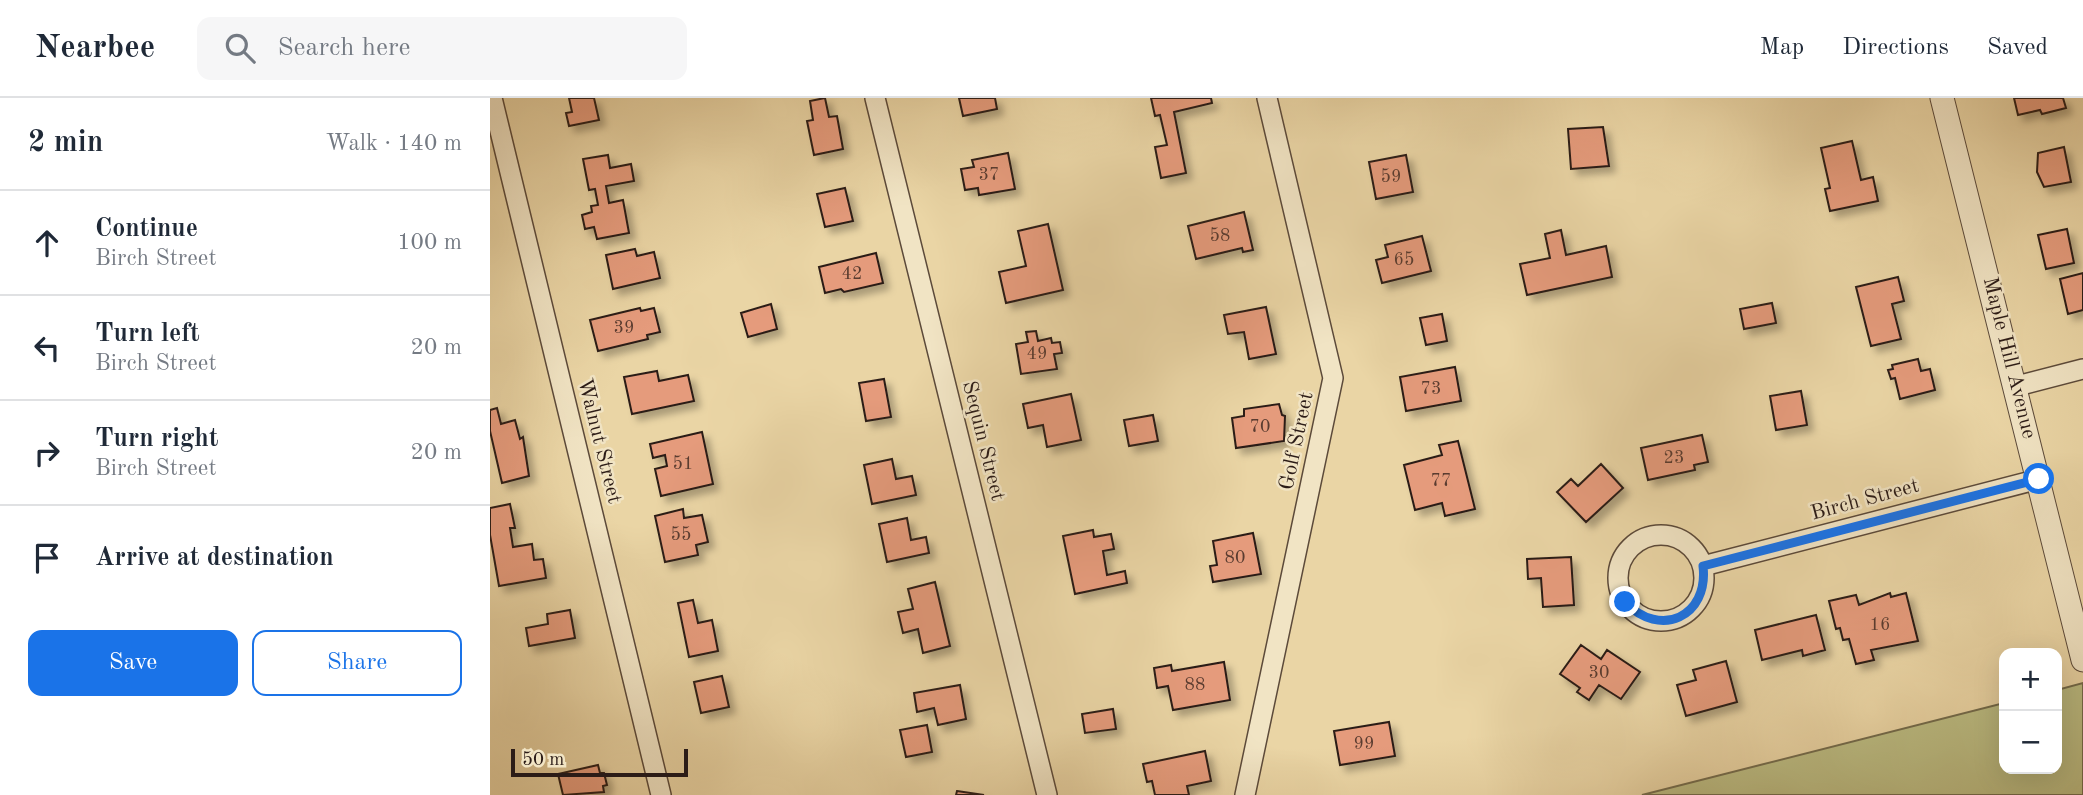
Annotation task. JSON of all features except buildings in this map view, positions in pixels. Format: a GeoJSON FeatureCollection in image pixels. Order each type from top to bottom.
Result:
{"type":"FeatureCollection","features":[{"type":"Feature","properties":{"kind":"street","name":"Walnut Street"},"geometry":{"type":"LineString","coordinates":[[492,98],[661,795]]}},
{"type":"Feature","properties":{"kind":"street","name":"Sequin Street"},"geometry":{"type":"LineString","coordinates":[[875,98],[1047,795]]}},
{"type":"Feature","properties":{"kind":"street","name":"Golf Street"},"geometry":{"type":"LineString","coordinates":[[1245,795],[1333,378],[1267,98]]}},
{"type":"Feature","properties":{"kind":"street","name":"Maple Hill Avenue"},"geometry":{"type":"LineString","coordinates":[[1942,98],[2017,386],[2083,660]]}},
{"type":"Feature","properties":{"kind":"street"},"geometry":{"type":"LineString","coordinates":[[2017,386],[2083,369]]}},
{"type":"Feature","properties":{"kind":"street","name":"Birch Street"},"geometry":{"type":"LineString","coordinates":[[1703,566],[2039,479]]}},
{"type":"Feature","properties":{"kind":"street"},"geometry":{"type":"LineString","coordinates":[[1649,536],[1676,537],[1698,553],[1703,566],[1702,593],[1696,605],[1673,619],[1646,619],[1625,602],[1619,590],[1620,563],[1627,551],[1649,536]]}},
{"type":"Feature","properties":{"kind":"green space"},"geometry":{"type":"Polygon","coordinates":[[[2083,683],[2083,795],[1642,795],[1999,704],[1999,774],[2062,774],[2062,689],[2083,683]]]}},
{"type":"Feature","properties":{"kind":"route"},"geometry":{"type":"LineString","coordinates":[[1625,602],[1634,612],[1646,619],[1673,619],[1686,614],[1696,605],[1705,579],[1703,566],[2039,479]]}}]}
